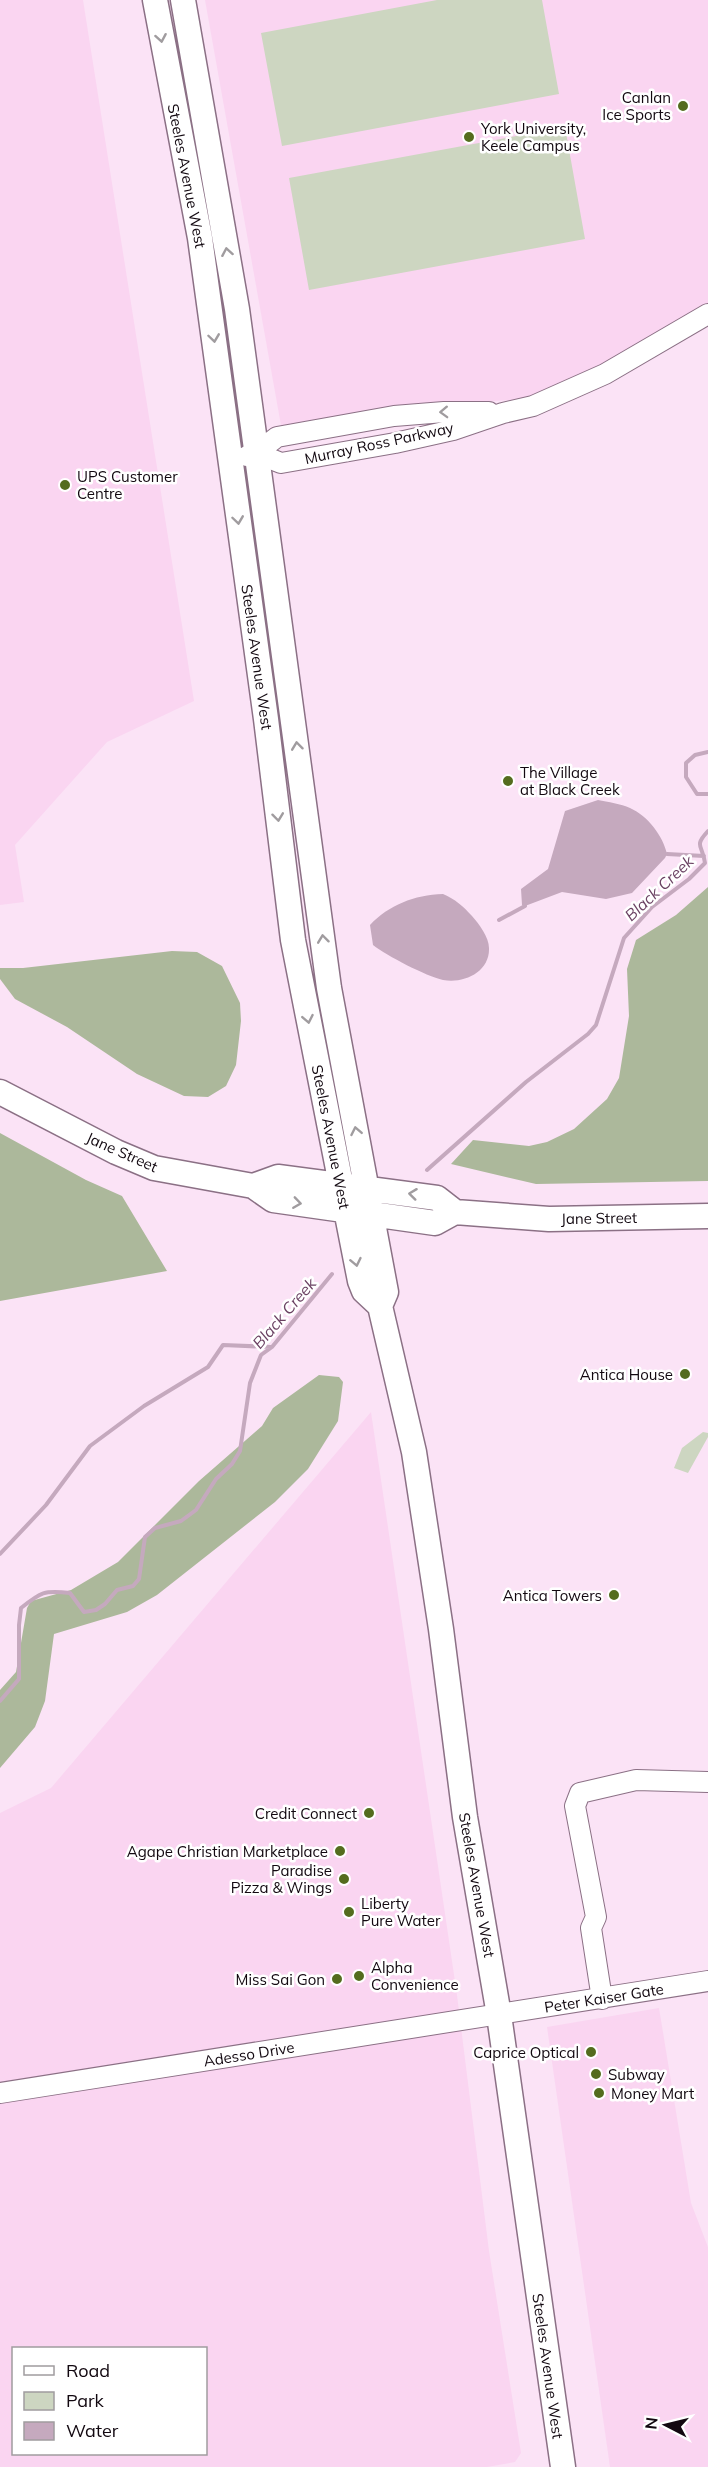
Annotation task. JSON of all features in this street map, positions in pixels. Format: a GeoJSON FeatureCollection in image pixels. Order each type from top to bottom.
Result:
{"type":"FeatureCollection","features":[{"type":"Feature","properties":{"kind":"main road","name":"Steeles Avenue West"},"geometry":{"type":"LineString","coordinates":[[155,0],[200,238],[266,719],[293,940],[360,1281],[364,1291],[380,1306],[414,1452],[441,1629],[465,1817],[499,2015],[563,2467]]}},
{"type":"Feature","properties":{"kind":"main road","name":"Steeles Avenue West"},"geometry":{"type":"LineString","coordinates":[[183,0],[237,309],[329,988],[386,1292],[380,1306]]}},
{"type":"Feature","properties":{"kind":"main road"},"geometry":{"type":"LineString","coordinates":[[266,719],[293,716]]}},
{"type":"Feature","properties":{"kind":"main road","name":"Jane Street"},"geometry":{"type":"LineString","coordinates":[[0,1092],[116,1152],[154,1168],[253,1186],[273,1200],[435,1223],[455,1212],[549,1219],[708,1216]]}},
{"type":"Feature","properties":{"kind":"main road","name":"Jane Street"},"geometry":{"type":"LineString","coordinates":[[253,1186],[278,1177],[437,1198],[455,1212]]}},
{"type":"Feature","properties":{"kind":"street","name":"Murray Ross Parkway"},"geometry":{"type":"LineString","coordinates":[[230,462],[256,453],[278,437],[394,417],[444,412],[502,413],[533,406],[604,374],[708,314]]}},
{"type":"Feature","properties":{"kind":"street"},"geometry":{"type":"LineString","coordinates":[[602,1999],[591,1928],[596,1917],[575,1806],[580,1793],[636,1780],[708,1782]]}},
{"type":"Feature","properties":{"kind":"street","name":"Peter Kaiser Gate"},"geometry":{"type":"LineString","coordinates":[[499,2015],[708,1981]]}},
{"type":"Feature","properties":{"kind":"street","name":"Adesso Drive"},"geometry":{"type":"LineString","coordinates":[[0,2093],[499,2015]]}},
{"type":"Feature","properties":{"kind":"shaded area"},"geometry":{"type":"Polygon","coordinates":[[[0,0],[83,0],[194,701],[107,742],[15,845],[24,902],[0,905],[0,0]]]}},
{"type":"Feature","properties":{"kind":"shaded area","name":"York University, Keele Campus"},"geometry":{"type":"Polygon","coordinates":[[[205,0],[708,0],[708,306],[633,350],[567,384],[527,399],[463,403],[282,431],[205,0]]]}},
{"type":"Feature","properties":{"kind":"shaded area"},"geometry":{"type":"Polygon","coordinates":[[[371,1412],[457,1995],[489,2251],[521,2453],[515,2462],[487,2467],[0,2467],[0,1813],[51,1788],[371,1412]]]}},
{"type":"Feature","properties":{"kind":"shaded area"},"geometry":{"type":"Polygon","coordinates":[[[659,2008],[691,2203],[708,2247],[708,2467],[610,2467],[547,2027],[659,2008]]]}},
{"type":"Feature","properties":{"kind":"green space"},"geometry":{"type":"Polygon","coordinates":[[[437,0],[542,0],[559,94],[282,146],[261,33],[437,0]]]}},
{"type":"Feature","properties":{"kind":"green space"},"geometry":{"type":"Polygon","coordinates":[[[565,127],[585,239],[309,290],[289,178],[565,127]]]}},
{"type":"Feature","properties":{"kind":"green space"},"geometry":{"type":"Polygon","coordinates":[[[708,887],[708,1181],[536,1184],[451,1164],[473,1140],[529,1146],[547,1142],[574,1129],[607,1099],[619,1078],[629,1016],[627,969],[636,940],[676,915],[708,887]]]}},
{"type":"Feature","properties":{"kind":"green space"},"geometry":{"type":"Polygon","coordinates":[[[172,951],[197,952],[222,966],[240,1003],[241,1021],[236,1065],[226,1086],[208,1097],[184,1096],[137,1074],[67,1027],[15,999],[0,979],[0,968],[23,968],[172,951]]]}},
{"type":"Feature","properties":{"kind":"green space"},"geometry":{"type":"Polygon","coordinates":[[[0,1133],[86,1180],[122,1196],[167,1271],[0,1301],[0,1133]]]}},
{"type":"Feature","properties":{"kind":"green space"},"geometry":{"type":"Polygon","coordinates":[[[319,1375],[339,1377],[343,1382],[338,1421],[308,1469],[275,1502],[157,1595],[127,1612],[54,1634],[45,1701],[35,1727],[0,1768],[0,1690],[16,1672],[27,1608],[31,1601],[71,1590],[118,1562],[199,1481],[262,1426],[273,1408],[319,1375]]]}},
{"type":"Feature","properties":{"kind":"green space"},"geometry":{"type":"Polygon","coordinates":[[[703,1432],[708,1433],[708,1437],[688,1473],[674,1468],[682,1448],[703,1432]]]}},
{"type":"Feature","properties":{"kind":"water"},"geometry":{"type":"Polygon","coordinates":[[[598,800],[626,807],[643,816],[662,840],[667,854],[665,858],[632,893],[606,899],[562,892],[525,906],[522,905],[521,889],[548,869],[565,811],[598,800]]]}},
{"type":"Feature","properties":{"kind":"water"},"geometry":{"type":"Polygon","coordinates":[[[443,894],[459,903],[472,916],[489,944],[488,956],[480,970],[459,980],[443,980],[427,974],[397,960],[373,945],[370,925],[385,912],[412,899],[443,894]]]}},
{"type":"Feature","properties":{"kind":"waterway","name":"Black Creek"},"geometry":{"type":"LineString","coordinates":[[708,752],[695,755],[686,763],[686,777],[697,794],[708,794]]}},
{"type":"Feature","properties":{"kind":"waterway","name":"Black Creek"},"geometry":{"type":"LineString","coordinates":[[427,1170],[526,1082],[588,1034],[596,1025],[624,938],[652,907],[689,879],[705,863],[700,843],[708,831]]}},
{"type":"Feature","properties":{"kind":"waterway"},"geometry":{"type":"LineString","coordinates":[[667,854],[704,856]]}},
{"type":"Feature","properties":{"kind":"waterway"},"geometry":{"type":"LineString","coordinates":[[499,920],[525,906]]}},
{"type":"Feature","properties":{"kind":"waterway","name":"Black Creek"},"geometry":{"type":"LineString","coordinates":[[0,1701],[19,1679],[21,1608],[38,1595],[54,1592],[70,1593],[84,1612],[96,1610],[105,1604],[117,1590],[133,1586],[139,1579],[145,1537],[155,1528],[181,1521],[196,1510],[216,1479],[232,1464],[240,1451],[250,1383],[261,1355],[272,1347],[332,1274]]}},
{"type":"Feature","properties":{"kind":"waterway"},"geometry":{"type":"LineString","coordinates":[[0,1554],[46,1505],[90,1446],[144,1406],[208,1367],[223,1345],[271,1347]]}},
{"type":"Feature","properties":{"kind":"place","name":"Canlan Ice Sports"},"geometry":{"type":"Point","coordinates":[683,106]}},
{"type":"Feature","properties":{"kind":"place","name":"York University, Keele Campus"},"geometry":{"type":"Point","coordinates":[469,137]}},
{"type":"Feature","properties":{"kind":"place","name":"UPS Customer Centre"},"geometry":{"type":"Point","coordinates":[65,485]}},
{"type":"Feature","properties":{"kind":"place","name":"The Village at Black Creek"},"geometry":{"type":"Point","coordinates":[508,781]}},
{"type":"Feature","properties":{"kind":"place","name":"Antica House"},"geometry":{"type":"Point","coordinates":[685,1374]}},
{"type":"Feature","properties":{"kind":"place","name":"Antica Towers"},"geometry":{"type":"Point","coordinates":[614,1595]}},
{"type":"Feature","properties":{"kind":"place","name":"Credit Connect"},"geometry":{"type":"Point","coordinates":[369,1813]}},
{"type":"Feature","properties":{"kind":"place","name":"Agape Christian Marketplace"},"geometry":{"type":"Point","coordinates":[340,1851]}},
{"type":"Feature","properties":{"kind":"place","name":"Paradise Pizza & Wings"},"geometry":{"type":"Point","coordinates":[344,1879]}},
{"type":"Feature","properties":{"kind":"place","name":"Liberty Pure Water"},"geometry":{"type":"Point","coordinates":[349,1912]}},
{"type":"Feature","properties":{"kind":"place","name":"Alpha Convenience"},"geometry":{"type":"Point","coordinates":[359,1976]}},
{"type":"Feature","properties":{"kind":"place","name":"Miss Sai Gon"},"geometry":{"type":"Point","coordinates":[337,1979]}},
{"type":"Feature","properties":{"kind":"place","name":"Caprice Optical"},"geometry":{"type":"Point","coordinates":[591,2052]}},
{"type":"Feature","properties":{"kind":"place","name":"Subway"},"geometry":{"type":"Point","coordinates":[596,2074]}},
{"type":"Feature","properties":{"kind":"place","name":"Money Mart"},"geometry":{"type":"Point","coordinates":[599,2093]}}]}
